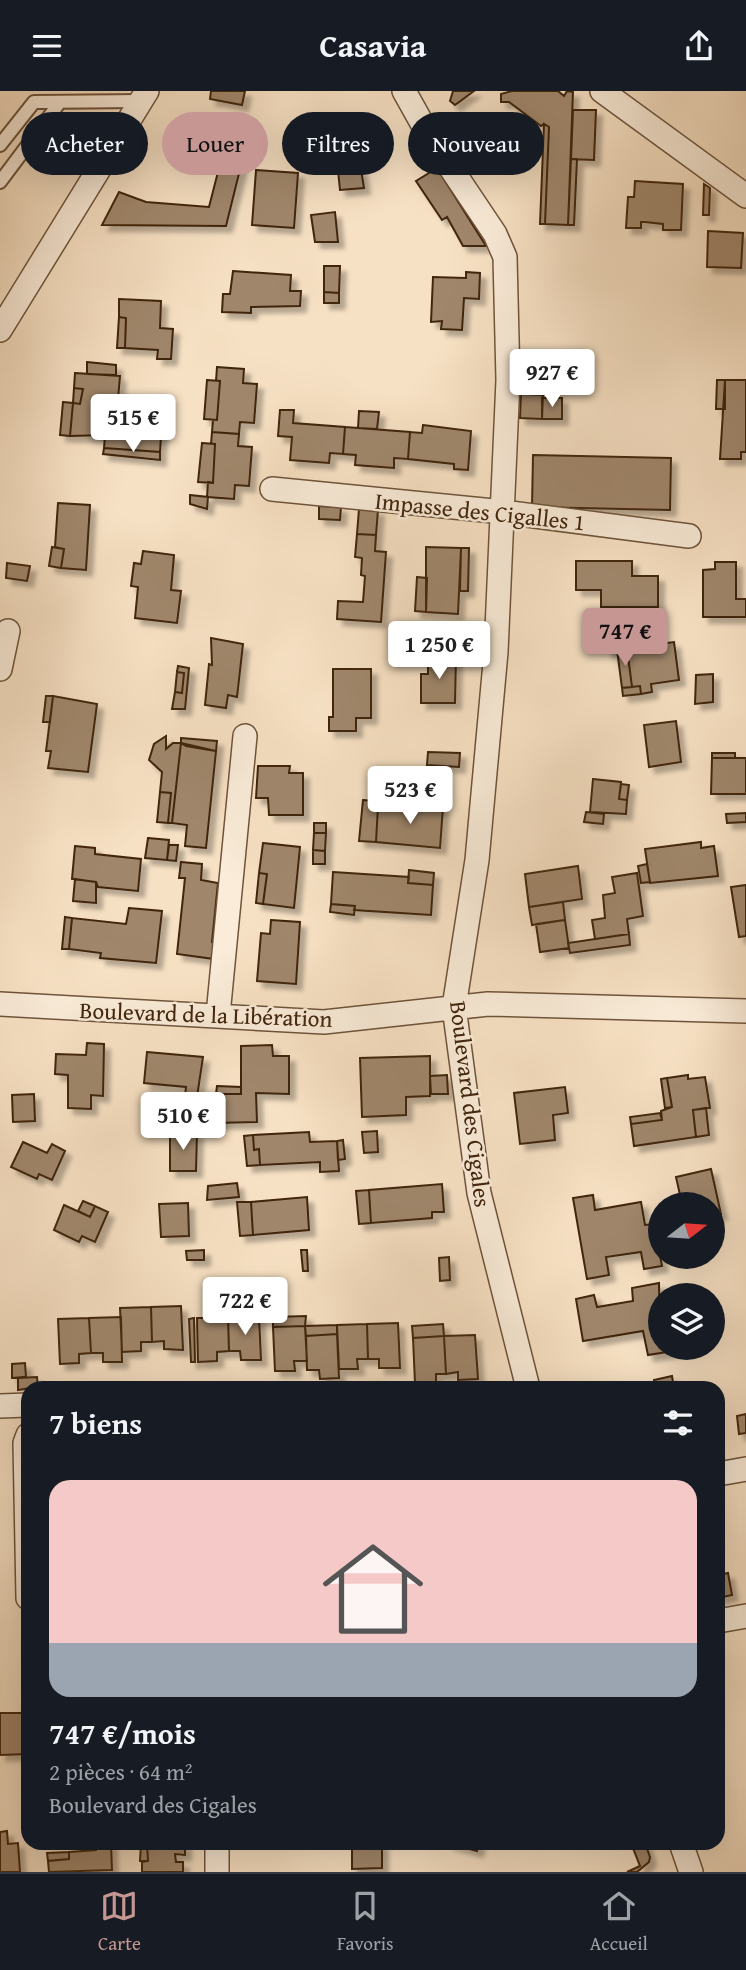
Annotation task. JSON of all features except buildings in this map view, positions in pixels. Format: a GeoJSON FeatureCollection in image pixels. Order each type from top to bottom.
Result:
{"type":"FeatureCollection","features":[{"type":"Feature","properties":{"kind":"street","name":"Boulevard des Cigales"},"geometry":{"type":"LineString","coordinates":[[404,91],[428,134],[495,234],[505,257],[508,380],[496,652],[478,846],[454,1007],[479,1193],[526,1381]]}},
{"type":"Feature","properties":{"kind":"street"},"geometry":{"type":"LineString","coordinates":[[602,91],[746,196]]}},
{"type":"Feature","properties":{"kind":"street"},"geometry":{"type":"LineString","coordinates":[[0,330],[144,96]]}},
{"type":"Feature","properties":{"kind":"street","name":"Impasse des Cigalles 1"},"geometry":{"type":"LineString","coordinates":[[272,489],[504,512],[689,536]]}},
{"type":"Feature","properties":{"kind":"street"},"geometry":{"type":"LineString","coordinates":[[0,669],[8,631]]}},
{"type":"Feature","properties":{"kind":"street"},"geometry":{"type":"LineString","coordinates":[[218,1015],[245,736]]}},
{"type":"Feature","properties":{"kind":"street","name":"Boulevard de la Libération"},"geometry":{"type":"LineString","coordinates":[[0,1004],[324,1022],[488,1004],[746,1011]]}},
{"type":"Feature","properties":{"kind":"street"},"geometry":{"type":"LineString","coordinates":[[0,1406],[21,1405]]}},
{"type":"Feature","properties":{"kind":"street"},"geometry":{"type":"LineString","coordinates":[[725,1473],[746,1469]]}},
{"type":"Feature","properties":{"kind":"street"},"geometry":{"type":"LineString","coordinates":[[725,1620],[746,1616]]}},
{"type":"Feature","properties":{"kind":"street"},"geometry":{"type":"LineString","coordinates":[[217,1850],[217,1872]]}},
{"type":"Feature","properties":{"kind":"street"},"geometry":{"type":"LineString","coordinates":[[683,1850],[691,1872]]}},
{"type":"Feature","properties":{"kind":"lane"},"geometry":{"type":"LineString","coordinates":[[0,145],[34,102],[60,103],[144,96]]}},
{"type":"Feature","properties":{"kind":"lane"},"geometry":{"type":"LineString","coordinates":[[0,182],[60,103]]}}]}
